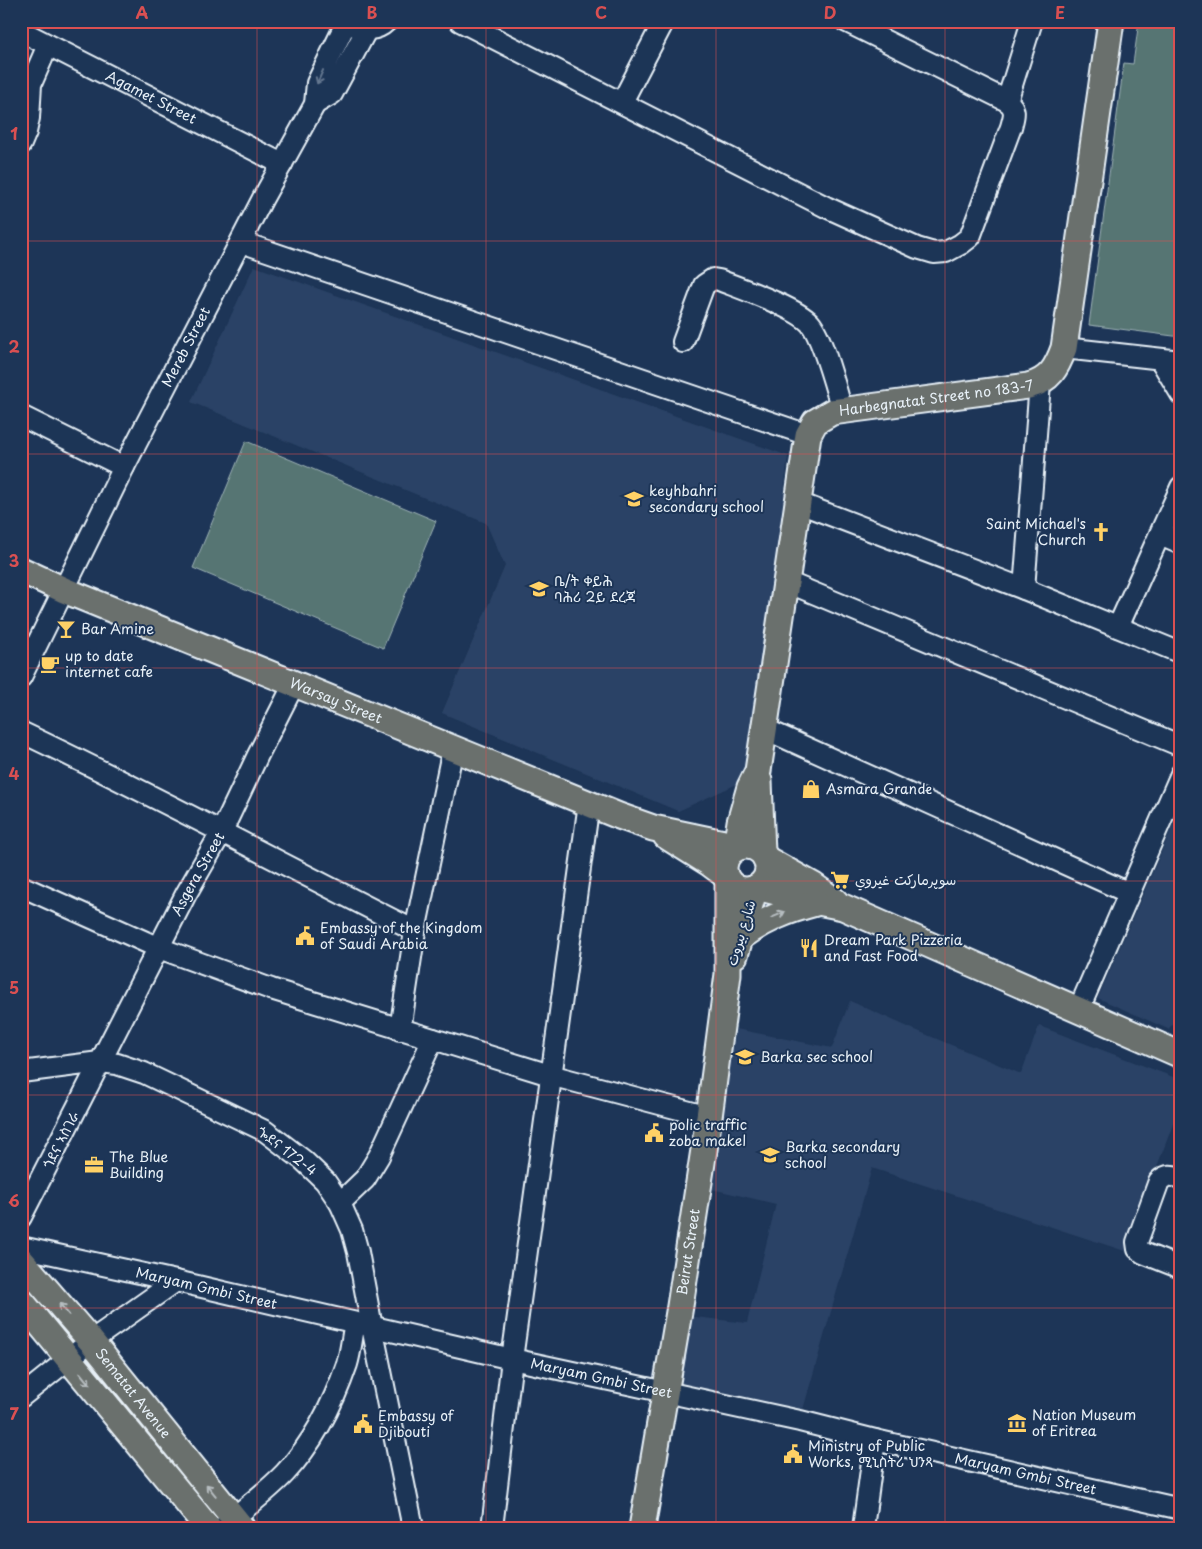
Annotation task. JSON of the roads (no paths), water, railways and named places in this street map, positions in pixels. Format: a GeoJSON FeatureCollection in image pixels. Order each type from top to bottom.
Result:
{"type":"FeatureCollection","features":[{"type":"Feature","properties":{"kind":"main road","name":"Harbegnatat Street no 183-7"},"geometry":{"type":"LineString","coordinates":[[808,435],[815,422],[832,412],[1040,383],[1048,376],[1058,362],[1064,348],[1111,21]]}},
{"type":"Feature","properties":{"kind":"main road"},"geometry":{"type":"LineString","coordinates":[[735,848],[740,822],[758,771],[808,435]]}},
{"type":"Feature","properties":{"kind":"main road","name":"Warsay Street"},"geometry":{"type":"LineString","coordinates":[[21,570],[64,590],[294,684],[653,828],[724,843],[735,848]]}},
{"type":"Feature","properties":{"kind":"main road"},"geometry":{"type":"LineString","coordinates":[[758,771],[761,789],[764,856],[768,871],[766,877],[756,887],[749,890],[737,889],[726,878],[723,867],[729,853],[735,848],[754,847],[764,856],[814,886],[843,907]]}},
{"type":"Feature","properties":{"kind":"main road","name":"Warsay Street"},"geometry":{"type":"LineString","coordinates":[[653,828],[709,863],[726,878]]}},
{"type":"Feature","properties":{"kind":"main road","name":"شارع بيروت"},"geometry":{"type":"LineString","coordinates":[[726,878],[728,974]]}},
{"type":"Feature","properties":{"kind":"main road"},"geometry":{"type":"LineString","coordinates":[[756,887],[843,907],[1181,1054]]}},
{"type":"Feature","properties":{"kind":"main road","name":"شارع بيروت"},"geometry":{"type":"LineString","coordinates":[[728,974],[756,887]]}},
{"type":"Feature","properties":{"kind":"main road"},"geometry":{"type":"LineString","coordinates":[[741,937],[775,916],[818,902]]}},
{"type":"Feature","properties":{"kind":"main road","name":"Beirut Street"},"geometry":{"type":"LineString","coordinates":[[642,1528],[680,1306],[709,1117],[728,974]]}},
{"type":"Feature","properties":{"kind":"main road","name":"Sematat Avenue"},"geometry":{"type":"LineString","coordinates":[[21,1260],[91,1341],[232,1524]]}},
{"type":"Feature","properties":{"kind":"main road","name":"Sematat Avenue"},"geometry":{"type":"LineString","coordinates":[[21,1300],[208,1528]]}},
{"type":"Feature","properties":{"kind":"street"},"geometry":{"type":"LineString","coordinates":[[355,24],[377,28],[387,21]]}},
{"type":"Feature","properties":{"kind":"street"},"geometry":{"type":"LineString","coordinates":[[460,21],[622,102],[826,208],[917,248],[934,253],[946,252],[961,244],[970,236],[1013,120],[1014,109],[1007,101],[853,23]]}},
{"type":"Feature","properties":{"kind":"street"},"geometry":{"type":"LineString","coordinates":[[622,102],[664,21]]}},
{"type":"Feature","properties":{"kind":"street"},"geometry":{"type":"LineString","coordinates":[[1007,101],[1032,21]]}},
{"type":"Feature","properties":{"kind":"street","name":"Mereb Street"},"geometry":{"type":"LineString","coordinates":[[21,677],[124,467],[263,198],[315,104],[332,94],[342,56],[355,24]]}},
{"type":"Feature","properties":{"kind":"street","name":"Agamet Street"},"geometry":{"type":"LineString","coordinates":[[21,31],[282,164]]}},
{"type":"Feature","properties":{"kind":"street"},"geometry":{"type":"LineString","coordinates":[[21,144],[29,118],[31,84],[48,45]]}},
{"type":"Feature","properties":{"kind":"street"},"geometry":{"type":"LineString","coordinates":[[241,242],[808,435]]}},
{"type":"Feature","properties":{"kind":"street"},"geometry":{"type":"LineString","coordinates":[[683,342],[704,285],[713,279],[793,310],[811,324],[817,335],[842,410]]}},
{"type":"Feature","properties":{"kind":"street"},"geometry":{"type":"LineString","coordinates":[[1064,348],[1181,361]]}},
{"type":"Feature","properties":{"kind":"street"},"geometry":{"type":"LineString","coordinates":[[1160,359],[1181,394]]}},
{"type":"Feature","properties":{"kind":"street"},"geometry":{"type":"LineString","coordinates":[[1024,589],[1040,383]]}},
{"type":"Feature","properties":{"kind":"street"},"geometry":{"type":"LineString","coordinates":[[21,416],[124,467]]}},
{"type":"Feature","properties":{"kind":"street"},"geometry":{"type":"LineString","coordinates":[[1118,627],[1181,488]]}},
{"type":"Feature","properties":{"kind":"street"},"geometry":{"type":"LineString","coordinates":[[799,503],[1024,589],[1181,653]]}},
{"type":"Feature","properties":{"kind":"street"},"geometry":{"type":"LineString","coordinates":[[1160,535],[1181,544]]}},
{"type":"Feature","properties":{"kind":"street"},"geometry":{"type":"LineString","coordinates":[[787,582],[1181,746]]}},
{"type":"Feature","properties":{"kind":"street","name":"Asgera Street"},"geometry":{"type":"LineString","coordinates":[[100,1062],[186,894],[221,833],[294,684]]}},
{"type":"Feature","properties":{"kind":"street"},"geometry":{"type":"LineString","coordinates":[[765,729],[1129,893]]}},
{"type":"Feature","properties":{"kind":"street"},"geometry":{"type":"LineString","coordinates":[[21,732],[120,779],[221,833],[415,931]]}},
{"type":"Feature","properties":{"kind":"street"},"geometry":{"type":"LineString","coordinates":[[400,1030],[415,931],[453,748]]}},
{"type":"Feature","properties":{"kind":"street"},"geometry":{"type":"LineString","coordinates":[[1079,1009],[1181,774]]}},
{"type":"Feature","properties":{"kind":"street"},"geometry":{"type":"LineString","coordinates":[[492,1528],[512,1359],[589,803]]}},
{"type":"Feature","properties":{"kind":"street"},"geometry":{"type":"LineString","coordinates":[[21,886],[159,948],[271,989],[550,1075],[709,1117]]}},
{"type":"Feature","properties":{"kind":"street"},"geometry":{"type":"LineString","coordinates":[[340,1203],[365,1179],[379,1156],[433,1039]]}},
{"type":"Feature","properties":{"kind":"street","name":"ጐደና 172-4"},"geometry":{"type":"LineString","coordinates":[[21,1072],[100,1062],[117,1064],[144,1073],[265,1131],[303,1160],[325,1181],[340,1203],[352,1230],[358,1252],[363,1325],[414,1528]]}},
{"type":"Feature","properties":{"kind":"street","name":"ጎደና ኣስገራ"},"geometry":{"type":"LineString","coordinates":[[21,1218],[100,1062]]}},
{"type":"Feature","properties":{"kind":"street"},"geometry":{"type":"LineString","coordinates":[[1181,1178],[1172,1175],[1165,1176],[1159,1181],[1137,1242],[1138,1248],[1143,1253],[1181,1268]]}},
{"type":"Feature","properties":{"kind":"street","name":"Maryam Gmbi Street"},"geometry":{"type":"LineString","coordinates":[[21,1248],[176,1281],[512,1359],[800,1421],[875,1440],[1181,1509]]}},
{"type":"Feature","properties":{"kind":"street"},"geometry":{"type":"LineString","coordinates":[[21,1397],[91,1341],[176,1281]]}},
{"type":"Feature","properties":{"kind":"street"},"geometry":{"type":"LineString","coordinates":[[232,1524],[286,1471],[310,1441],[333,1399],[363,1325]]}},
{"type":"Feature","properties":{"kind":"street"},"geometry":{"type":"LineString","coordinates":[[863,1528],[875,1440]]}},
{"type":"Feature","properties":{"kind":"place","name":"keyhbahri secondary school"},"geometry":{"type":"Point","coordinates":[634,499]}},
{"type":"Feature","properties":{"kind":"place","name":"Saint Michael's Church"},"geometry":{"type":"Point","coordinates":[1101,532]}},
{"type":"Feature","properties":{"kind":"place","name":"ቤ/ት ቀይሕ ባሕሪ 2ይ ደረጃ"},"geometry":{"type":"Point","coordinates":[539,589]}},
{"type":"Feature","properties":{"kind":"place","name":"Bar Amine"},"geometry":{"type":"Point","coordinates":[66,629]}},
{"type":"Feature","properties":{"kind":"place","name":"up to date internet cafe"},"geometry":{"type":"Point","coordinates":[50,664]}},
{"type":"Feature","properties":{"kind":"place","name":"Asmara Grande"},"geometry":{"type":"Point","coordinates":[811,789]}},
{"type":"Feature","properties":{"kind":"place","name":"سوپرمارکت غيروي"},"geometry":{"type":"Point","coordinates":[840,880]}},
{"type":"Feature","properties":{"kind":"place","name":"Embassy of the Kingdom of Saudi Arabia"},"geometry":{"type":"Point","coordinates":[305,936]}},
{"type":"Feature","properties":{"kind":"place","name":"Dream Park Pizzeria and Fast Food"},"geometry":{"type":"Point","coordinates":[809,948]}},
{"type":"Feature","properties":{"kind":"place","name":"Barka sec school"},"geometry":{"type":"Point","coordinates":[745,1057]}},
{"type":"Feature","properties":{"kind":"place","name":"polic traffic zoba makel"},"geometry":{"type":"Point","coordinates":[654,1133]}},
{"type":"Feature","properties":{"kind":"place","name":"Barka secondary school"},"geometry":{"type":"Point","coordinates":[770,1155]}},
{"type":"Feature","properties":{"kind":"place","name":"The Blue Building"},"geometry":{"type":"Point","coordinates":[94,1165]}},
{"type":"Feature","properties":{"kind":"place","name":"Nation Museum of Eritrea"},"geometry":{"type":"Point","coordinates":[1017,1423]}},
{"type":"Feature","properties":{"kind":"place","name":"Embassy of Djibouti"},"geometry":{"type":"Point","coordinates":[363,1424]}},
{"type":"Feature","properties":{"kind":"place","name":"Ministry of Public Works, ሚኒስትሪ ህንጻ"},"geometry":{"type":"Point","coordinates":[793,1454]}}]}
